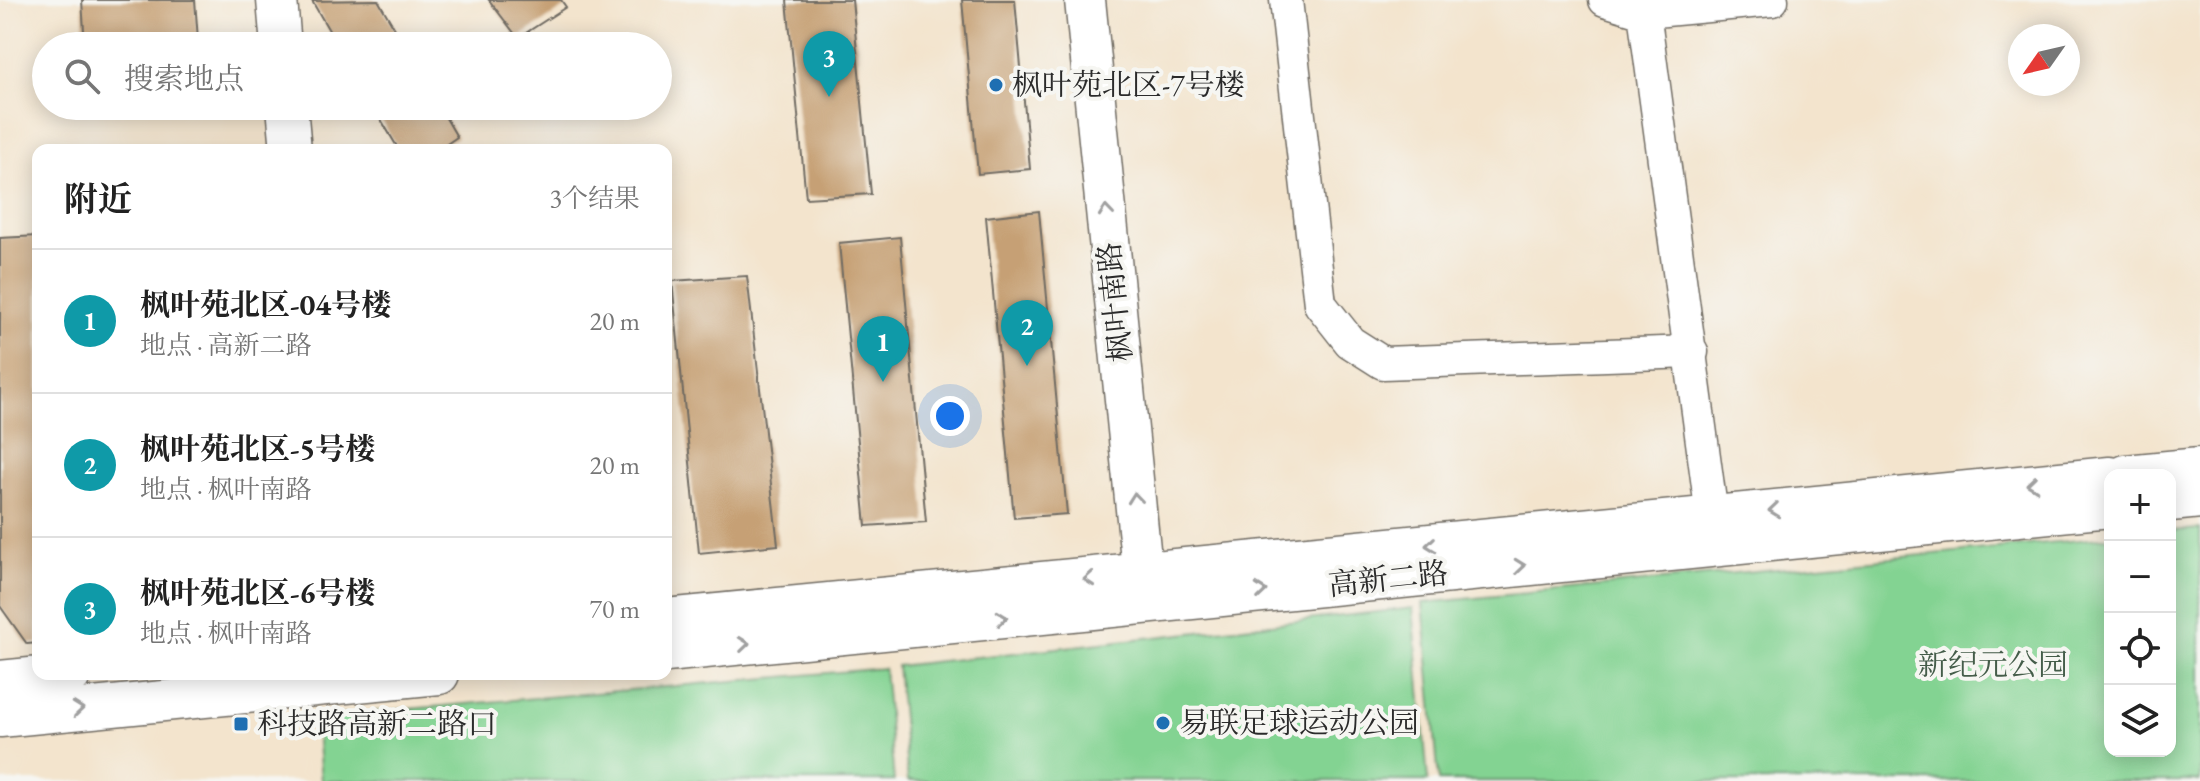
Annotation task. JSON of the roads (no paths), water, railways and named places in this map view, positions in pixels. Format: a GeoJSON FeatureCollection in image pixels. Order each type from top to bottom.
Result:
{"type":"FeatureCollection","features":[{"type":"Feature","properties":{"kind":"street"},"geometry":{"type":"LineString","coordinates":[[277,0],[280,32]]}},
{"type":"Feature","properties":{"kind":"street","name":"枫叶南路"},"geometry":{"type":"LineString","coordinates":[[1085,0],[1144,588]]}},
{"type":"Feature","properties":{"kind":"street"},"geometry":{"type":"LineString","coordinates":[[1286,0],[1320,304],[1350,342],[1383,363],[1692,352]]}},
{"type":"Feature","properties":{"kind":"street"},"geometry":{"type":"LineString","coordinates":[[1605,0],[1644,12],[1772,0]]}},
{"type":"Feature","properties":{"kind":"street"},"geometry":{"type":"LineString","coordinates":[[1644,12],[1712,516]]}},
{"type":"Feature","properties":{"kind":"street"},"geometry":{"type":"LineString","coordinates":[[288,120],[290,144]]}},
{"type":"Feature","properties":{"kind":"street"},"geometry":{"type":"LineString","coordinates":[[2176,470],[2200,468]]}},
{"type":"Feature","properties":{"kind":"street","name":"高新二路"},"geometry":{"type":"LineString","coordinates":[[672,651],[1712,516],[2104,478]]}},
{"type":"Feature","properties":{"kind":"street"},"geometry":{"type":"LineString","coordinates":[[2176,500],[2200,498]]}},
{"type":"Feature","properties":{"kind":"street","name":"高新二路"},"geometry":{"type":"LineString","coordinates":[[672,619],[1144,588],[2104,508]]}},
{"type":"Feature","properties":{"kind":"street"},"geometry":{"type":"LineString","coordinates":[[0,681],[32,678]]}},
{"type":"Feature","properties":{"kind":"street"},"geometry":{"type":"LineString","coordinates":[[0,717],[334,680]]}},
{"type":"Feature","properties":{"kind":"place","name":"枫叶苑北区-7号楼"},"geometry":{"type":"Point","coordinates":[996,85]}},
{"type":"Feature","properties":{"kind":"place","name":"枫叶苑北区-6号楼"},"geometry":{"type":"Point","coordinates":[829,97]}},
{"type":"Feature","properties":{"kind":"place","name":"枫叶苑北区-5号楼"},"geometry":{"type":"Point","coordinates":[1027,366]}},
{"type":"Feature","properties":{"kind":"place","name":"枫叶苑北区-04号楼"},"geometry":{"type":"Point","coordinates":[883,382]}},
{"type":"Feature","properties":{"kind":"place","name":"易联足球运动公园"},"geometry":{"type":"Point","coordinates":[1163,723]}},
{"type":"Feature","properties":{"kind":"place","name":"科技路高新二路口"},"geometry":{"type":"Point","coordinates":[241,724]}},
{"type":"Feature","properties":{"kind":"park label","name":"新纪元公园"},"geometry":{"type":"Point","coordinates":[1993,665]}}]}
